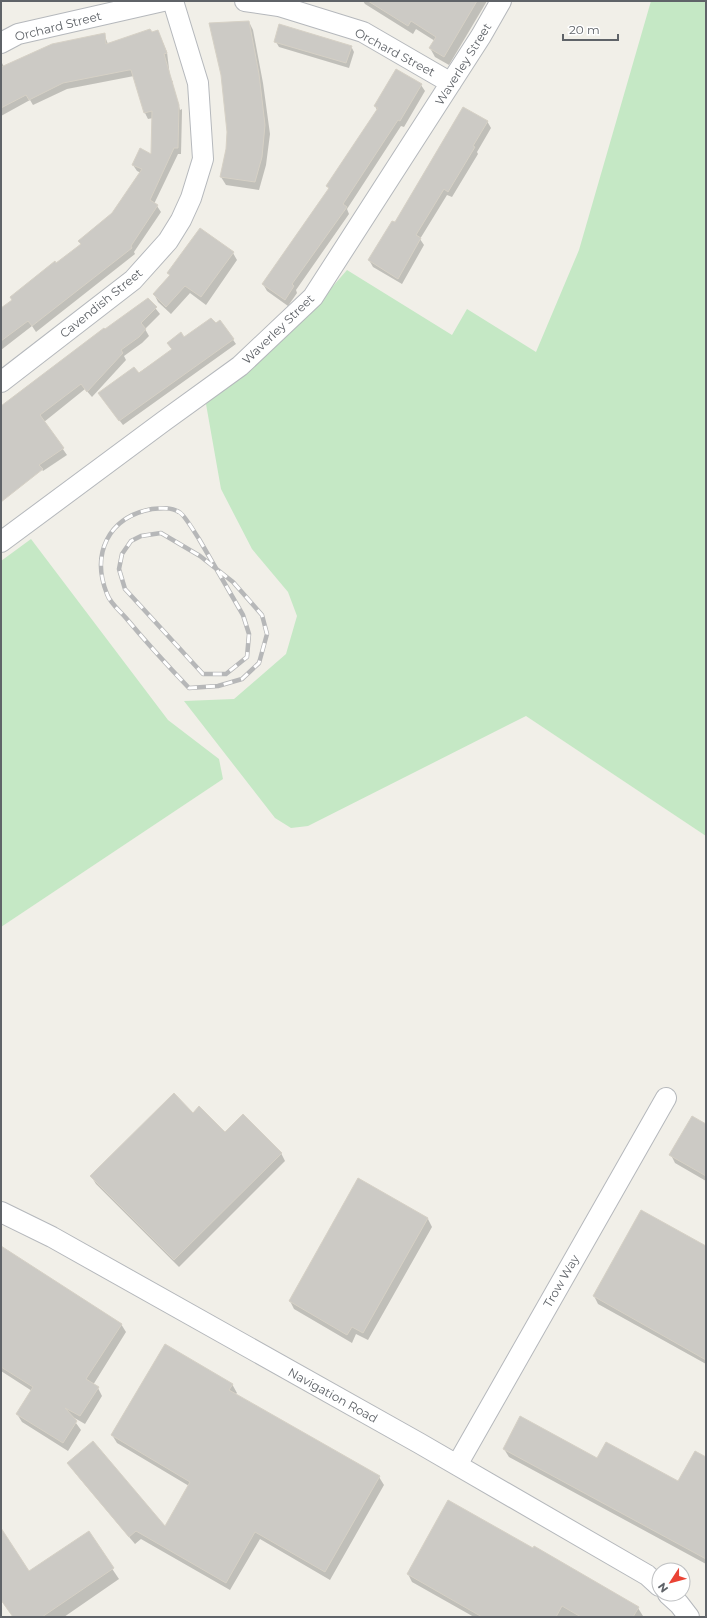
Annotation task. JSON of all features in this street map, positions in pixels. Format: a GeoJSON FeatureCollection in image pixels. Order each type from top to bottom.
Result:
{"type":"FeatureCollection","features":[{"type":"Feature","properties":{"kind":"street","name":"Orchard Street"},"geometry":{"type":"LineString","coordinates":[[1,43],[18,34],[163,1]]}},
{"type":"Feature","properties":{"kind":"street","name":"Cavendish Street"},"geometry":{"type":"LineString","coordinates":[[1,382],[133,280],[168,241],[181,220],[191,198],[203,159],[198,83],[173,1]]}},
{"type":"Feature","properties":{"kind":"street","name":"Orchard Street"},"geometry":{"type":"LineString","coordinates":[[246,1],[279,6],[363,32],[451,82]]}},
{"type":"Feature","properties":{"kind":"street","name":"Waverley Street"},"geometry":{"type":"LineString","coordinates":[[1,542],[240,366],[313,298],[501,1]]}},
{"type":"Feature","properties":{"kind":"street","name":"Trow Way"},"geometry":{"type":"LineString","coordinates":[[457,1465],[666,1098]]}},
{"type":"Feature","properties":{"kind":"street","name":"Navigation Road"},"geometry":{"type":"LineString","coordinates":[[1,1212],[52,1237],[457,1465],[651,1579]]}},
{"type":"Feature","properties":{"kind":"street"},"geometry":{"type":"LineString","coordinates":[[677,1602],[689,1617]]}},
{"type":"Feature","properties":{"kind":"green space"},"geometry":{"type":"Polygon","coordinates":[[[651,1],[706,1],[706,836],[526,716],[308,826],[291,828],[275,818],[184,701],[234,699],[286,654],[297,616],[288,592],[252,549],[221,489],[206,404],[306,317],[347,270],[452,335],[467,309],[536,352],[579,250],[651,1]]]}},
{"type":"Feature","properties":{"kind":"green space"},"geometry":{"type":"Polygon","coordinates":[[[31,539],[168,720],[219,759],[223,779],[1,927],[1,561],[31,539]]]}},
{"type":"Feature","properties":{"kind":"building"},"geometry":{"type":"Polygon","coordinates":[[[368,1],[477,1],[444,57],[429,48],[436,37],[411,21],[408,26],[368,1]]]}},
{"type":"Feature","properties":{"kind":"building"},"geometry":{"type":"Polygon","coordinates":[[[249,21],[259,74],[265,125],[262,157],[255,182],[220,177],[226,149],[227,132],[221,75],[209,23],[249,21]]]}},
{"type":"Feature","properties":{"kind":"building"},"geometry":{"type":"Polygon","coordinates":[[[279,24],[352,46],[346,63],[274,42],[279,24]]]}},
{"type":"Feature","properties":{"kind":"building"},"geometry":{"type":"Polygon","coordinates":[[[150,29],[152,32],[158,30],[167,53],[164,54],[179,105],[178,148],[174,148],[150,200],[158,205],[131,246],[132,248],[32,326],[28,321],[1,341],[1,308],[12,300],[10,297],[55,261],[56,263],[81,244],[78,241],[112,213],[142,169],[132,165],[140,148],[151,154],[152,111],[144,113],[131,70],[63,83],[29,100],[26,95],[1,108],[1,67],[52,44],[105,33],[106,44],[150,29]]]}},
{"type":"Feature","properties":{"kind":"building"},"geometry":{"type":"Polygon","coordinates":[[[396,69],[422,84],[400,121],[398,120],[343,204],[347,207],[292,284],[294,286],[285,300],[262,284],[329,188],[326,186],[378,108],[374,106],[396,69]]]}},
{"type":"Feature","properties":{"kind":"building"},"geometry":{"type":"Polygon","coordinates":[[[463,107],[488,121],[473,146],[475,147],[448,192],[444,189],[416,235],[421,238],[398,279],[368,260],[392,221],[395,222],[463,107]]]}},
{"type":"Feature","properties":{"kind":"building"},"geometry":{"type":"Polygon","coordinates":[[[200,228],[234,252],[201,297],[185,286],[166,307],[153,294],[170,275],[167,273],[200,228]]]}},
{"type":"Feature","properties":{"kind":"building"},"geometry":{"type":"Polygon","coordinates":[[[148,298],[157,307],[141,323],[146,329],[139,337],[121,350],[123,353],[87,392],[81,384],[40,415],[64,448],[39,465],[43,469],[1,502],[1,406],[104,328],[105,329],[148,298]]]}},
{"type":"Feature","properties":{"kind":"building"},"geometry":{"type":"Polygon","coordinates":[[[211,318],[216,323],[220,320],[234,339],[119,421],[98,393],[134,367],[139,373],[172,349],[167,343],[181,332],[184,337],[211,318]]]}},
{"type":"Feature","properties":{"kind":"building"},"geometry":{"type":"Polygon","coordinates":[[[174,1093],[193,1113],[199,1106],[225,1132],[243,1114],[282,1153],[174,1260],[90,1176],[174,1093]]]}},
{"type":"Feature","properties":{"kind":"building"},"geometry":{"type":"Polygon","coordinates":[[[692,1116],[706,1124],[706,1176],[669,1155],[692,1116]]]}},
{"type":"Feature","properties":{"kind":"building"},"geometry":{"type":"Polygon","coordinates":[[[358,1178],[428,1218],[363,1333],[352,1327],[347,1335],[289,1301],[358,1178]]]}},
{"type":"Feature","properties":{"kind":"building"},"geometry":{"type":"Polygon","coordinates":[[[641,1210],[706,1246],[706,1360],[593,1296],[641,1210]]]}},
{"type":"Feature","properties":{"kind":"building"},"geometry":{"type":"Polygon","coordinates":[[[1,1246],[122,1324],[86,1379],[99,1387],[80,1416],[65,1408],[77,1421],[63,1443],[16,1414],[33,1387],[1,1367],[1,1246]]]}},
{"type":"Feature","properties":{"kind":"building"},"geometry":{"type":"Polygon","coordinates":[[[165,1344],[233,1384],[229,1390],[380,1476],[325,1572],[255,1532],[226,1583],[136,1531],[129,1537],[67,1463],[93,1441],[165,1526],[190,1482],[111,1435],[165,1344]]]}},
{"type":"Feature","properties":{"kind":"building"},"geometry":{"type":"Polygon","coordinates":[[[520,1416],[597,1458],[606,1442],[678,1481],[695,1451],[706,1457],[706,1559],[503,1449],[520,1416]]]}},
{"type":"Feature","properties":{"kind":"building"},"geometry":{"type":"Polygon","coordinates":[[[448,1500],[533,1548],[534,1546],[639,1607],[633,1617],[581,1617],[562,1606],[556,1617],[482,1617],[407,1574],[448,1500]]]}},
{"type":"Feature","properties":{"kind":"building"},"geometry":{"type":"Polygon","coordinates":[[[1,1528],[29,1571],[89,1531],[114,1568],[42,1617],[13,1617],[1,1600],[1,1528]]]}},
{"type":"Feature","properties":{"kind":"railway"},"geometry":{"type":"LineString","coordinates":[[199,539],[181,513],[176,510],[162,508],[152,509],[137,513],[124,520],[114,529],[107,540],[101,565],[103,579],[110,601],[189,688],[218,686],[242,679],[259,663],[267,634],[262,615],[233,582],[200,556],[161,533],[141,536],[131,541],[122,554],[119,569],[125,589],[203,674],[226,674],[247,657],[249,634],[243,615],[199,539]]}}]}
